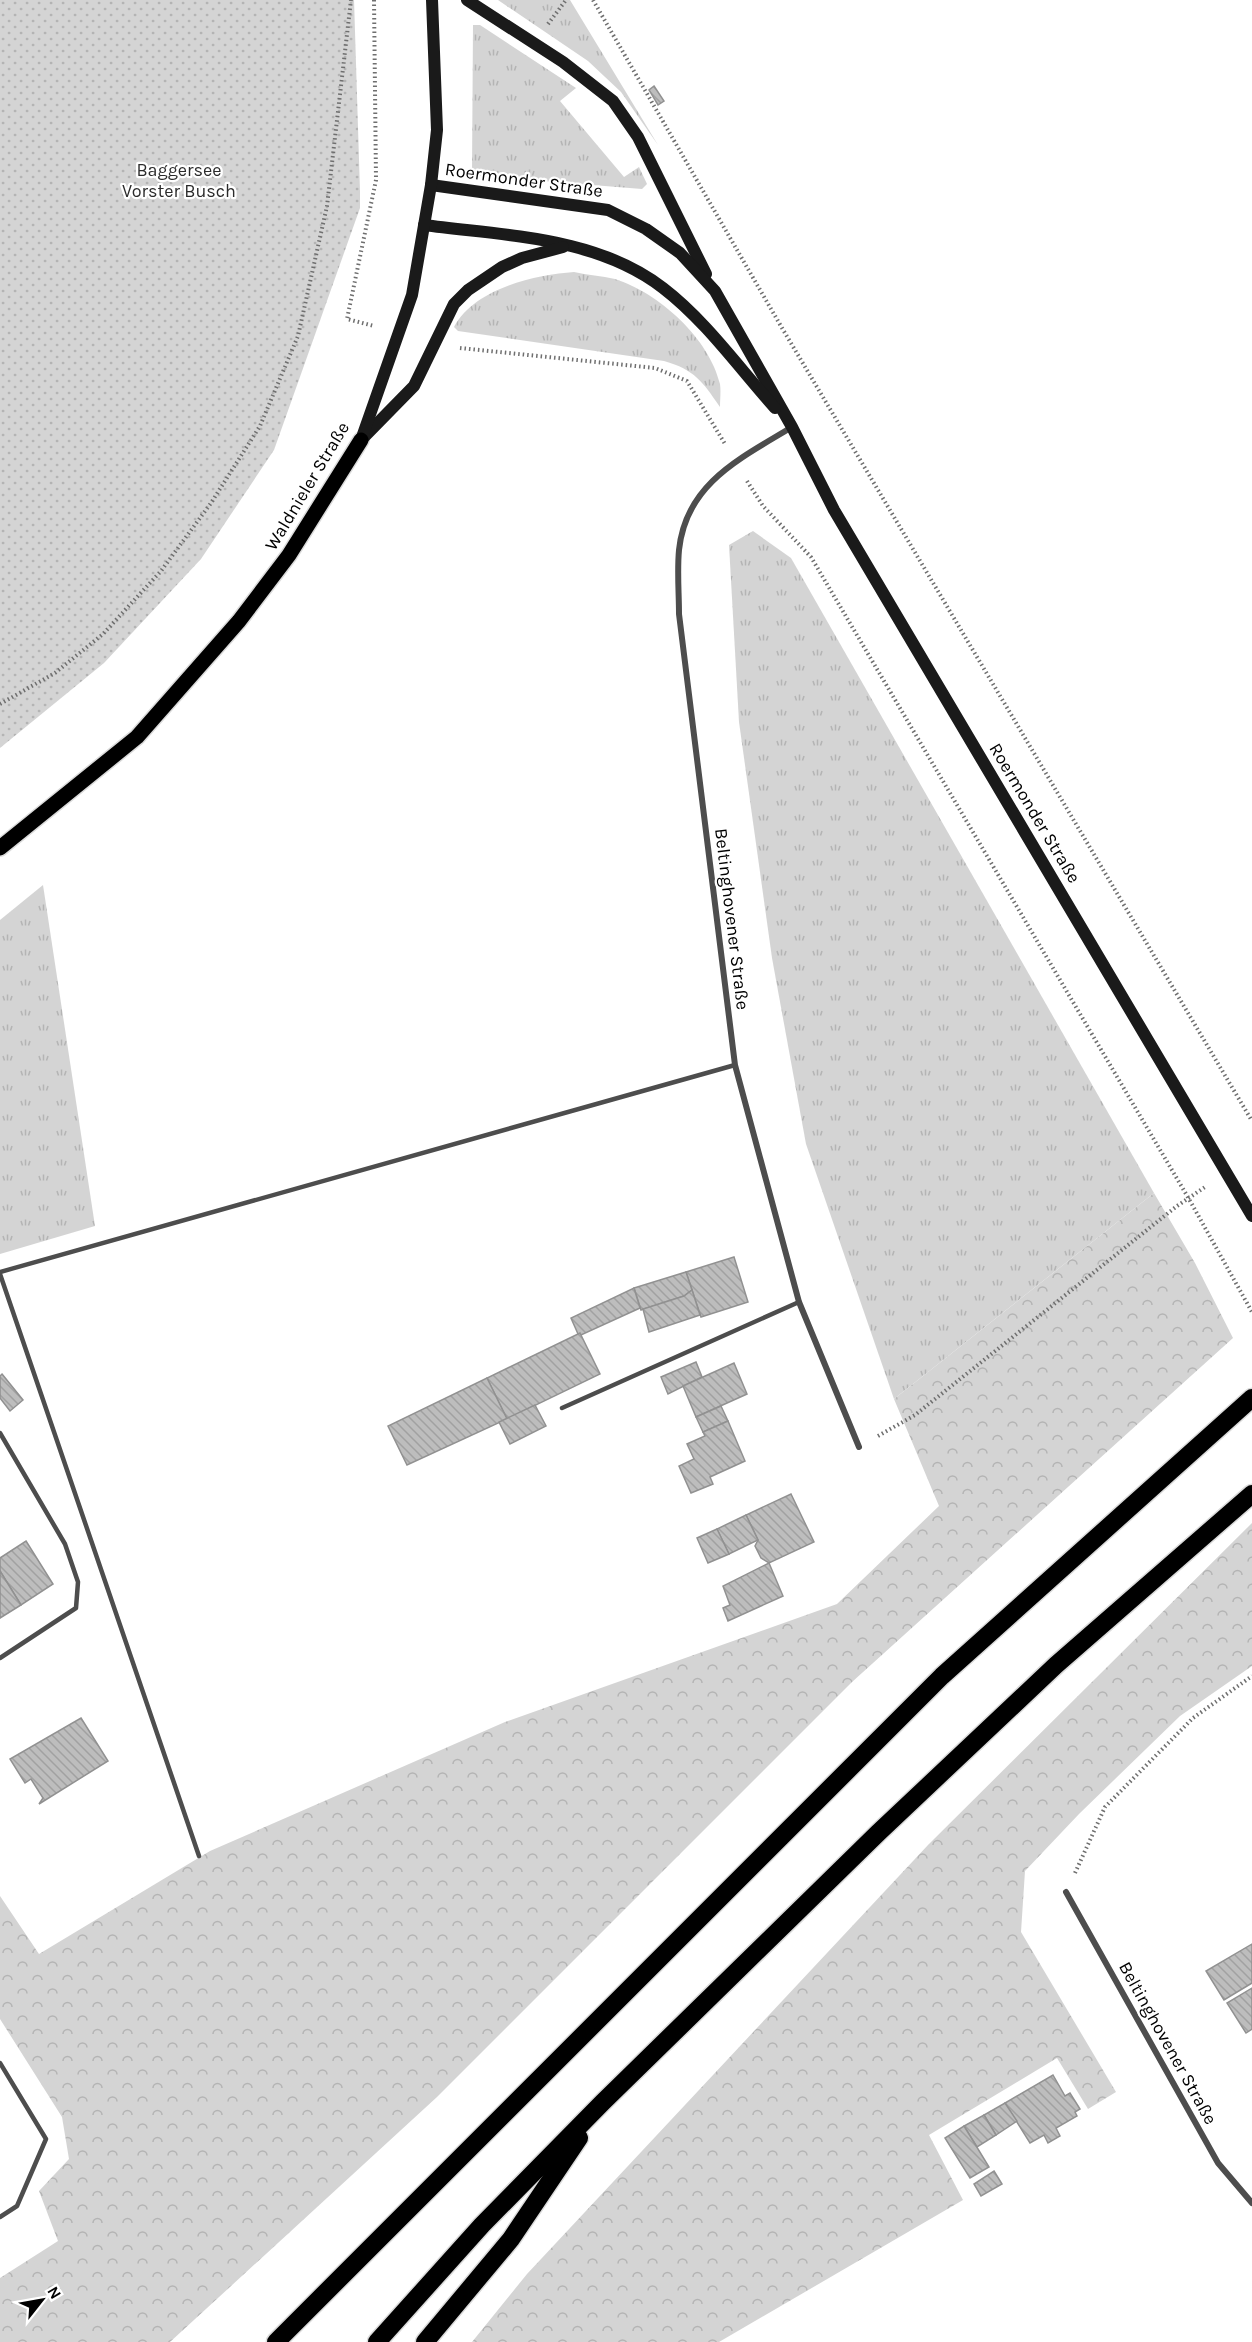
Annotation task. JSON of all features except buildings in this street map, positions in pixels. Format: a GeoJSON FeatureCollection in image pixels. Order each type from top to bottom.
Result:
{"type":"FeatureCollection","features":[{"type":"Feature","properties":{"kind":"highway"},"geometry":{"type":"LineString","coordinates":[[276,2342],[942,1676],[1252,1398]]}},
{"type":"Feature","properties":{"kind":"highway"},"geometry":{"type":"LineString","coordinates":[[377,2342],[482,2225],[603,2102],[878,1833],[1056,1665],[1252,1494]]}},
{"type":"Feature","properties":{"kind":"highway"},"geometry":{"type":"LineString","coordinates":[[425,2342],[511,2239],[603,2102]]}},
{"type":"Feature","properties":{"kind":"main road","name":"Waldnieler Straße"},"geometry":{"type":"LineString","coordinates":[[0,848],[136,737],[208,657],[239,621],[289,555],[361,440],[412,295],[431,185],[437,130],[432,0]]}},
{"type":"Feature","properties":{"kind":"main road"},"geometry":{"type":"LineString","coordinates":[[467,0],[563,62],[613,101],[638,137],[715,291]]}},
{"type":"Feature","properties":{"kind":"main road","name":"Roermonder Straße"},"geometry":{"type":"LineString","coordinates":[[431,185],[608,210],[646,229],[680,253],[715,291],[792,427],[834,510],[1252,1216]]}},
{"type":"Feature","properties":{"kind":"main road","name":"Roermonder Straße"},"geometry":{"type":"LineString","coordinates":[[424,225],[570,245],[603,255],[636,270],[662,287],[686,307],[792,427]]}},
{"type":"Feature","properties":{"kind":"main road"},"geometry":{"type":"LineString","coordinates":[[361,440],[414,386],[437,343],[454,304],[468,290],[502,267],[522,258],[570,245]]}},
{"type":"Feature","properties":{"kind":"street","name":"Beltinghovener Straße"},"geometry":{"type":"LineString","coordinates":[[792,427],[735,462],[706,485],[688,513],[679,549],[679,614],[735,1065],[799,1302],[859,1447]]}},
{"type":"Feature","properties":{"kind":"street","name":"Beltinghovener Straße"},"geometry":{"type":"LineString","coordinates":[[1066,1892],[1218,2163],[1252,2203]]}},
{"type":"Feature","properties":{"kind":"lane"},"geometry":{"type":"LineString","coordinates":[[199,1856],[0,1273],[735,1065]]}},
{"type":"Feature","properties":{"kind":"lane"},"geometry":{"type":"LineString","coordinates":[[562,1408],[799,1302]]}},
{"type":"Feature","properties":{"kind":"lane"},"geometry":{"type":"LineString","coordinates":[[0,1433],[65,1544],[78,1582],[76,1608],[0,1658]]}},
{"type":"Feature","properties":{"kind":"lane"},"geometry":{"type":"LineString","coordinates":[[0,2063],[46,2139],[17,2206],[0,2217]]}},
{"type":"Feature","properties":{"kind":"path"},"geometry":{"type":"LineString","coordinates":[[0,704],[55,673],[103,634],[161,571],[211,503],[260,426],[298,336],[327,206],[351,0]]}},
{"type":"Feature","properties":{"kind":"path"},"geometry":{"type":"LineString","coordinates":[[374,0],[376,180],[347,319],[398,333]]}},
{"type":"Feature","properties":{"kind":"path"},"geometry":{"type":"LineString","coordinates":[[593,0],[782,328],[1252,1121]]}},
{"type":"Feature","properties":{"kind":"path"},"geometry":{"type":"LineString","coordinates":[[437,343],[459,348],[655,368],[687,381],[763,506],[811,557],[1189,1198],[1252,1312]]}},
{"type":"Feature","properties":{"kind":"path"},"geometry":{"type":"LineString","coordinates":[[859,1447],[915,1415],[1189,1198],[1227,1172]]}},
{"type":"Feature","properties":{"kind":"path"},"geometry":{"type":"LineString","coordinates":[[1066,1892],[1105,1807],[1193,1718],[1252,1676]]}},
{"type":"Feature","properties":{"kind":"green space","name":"Baggersee Vorster Busch"},"geometry":{"type":"Polygon","coordinates":[[[0,0],[354,0],[360,208],[274,450],[201,559],[104,663],[0,748],[0,0]]]}},
{"type":"Feature","properties":{"kind":"green space"},"geometry":{"type":"Polygon","coordinates":[[[498,0],[570,0],[658,145],[621,92],[588,61],[498,0]]]}},
{"type":"Feature","properties":{"kind":"green space"},"geometry":{"type":"Polygon","coordinates":[[[473,25],[480,25],[576,88],[560,101],[624,177],[639,167],[647,184],[642,189],[479,176],[472,170],[473,25]]]}},
{"type":"Feature","properties":{"kind":"green space"},"geometry":{"type":"Polygon","coordinates":[[[574,272],[615,279],[632,286],[665,306],[694,334],[705,350],[720,384],[720,407],[697,378],[675,364],[458,331],[454,327],[476,302],[491,293],[524,280],[574,272]]]}},
{"type":"Feature","properties":{"kind":"green space"},"geometry":{"type":"Polygon","coordinates":[[[753,531],[791,558],[1154,1193],[894,1399],[806,1144],[772,958],[739,722],[729,545],[753,531]]]}},
{"type":"Feature","properties":{"kind":"green space"},"geometry":{"type":"Polygon","coordinates":[[[43,885],[95,1226],[0,1254],[0,920],[43,885]]]}},
{"type":"Feature","properties":{"kind":"green space"},"geometry":{"type":"Polygon","coordinates":[[[1154,1193],[1195,1263],[1233,1338],[852,1682],[437,2097],[170,2342],[0,2342],[0,2278],[58,2241],[39,2191],[69,2159],[62,2117],[0,2019],[0,1896],[39,1954],[210,1851],[505,1722],[837,1604],[939,1506],[894,1399],[1154,1193]]]}},
{"type":"Feature","properties":{"kind":"green space"},"geometry":{"type":"Polygon","coordinates":[[[1252,1523],[1252,1666],[1180,1716],[1079,1814],[1025,1871],[1021,1932],[1116,2092],[1088,2109],[1057,2058],[929,2135],[963,2200],[719,2342],[472,2342],[527,2274],[928,1845],[1252,1523]]]}}]}
